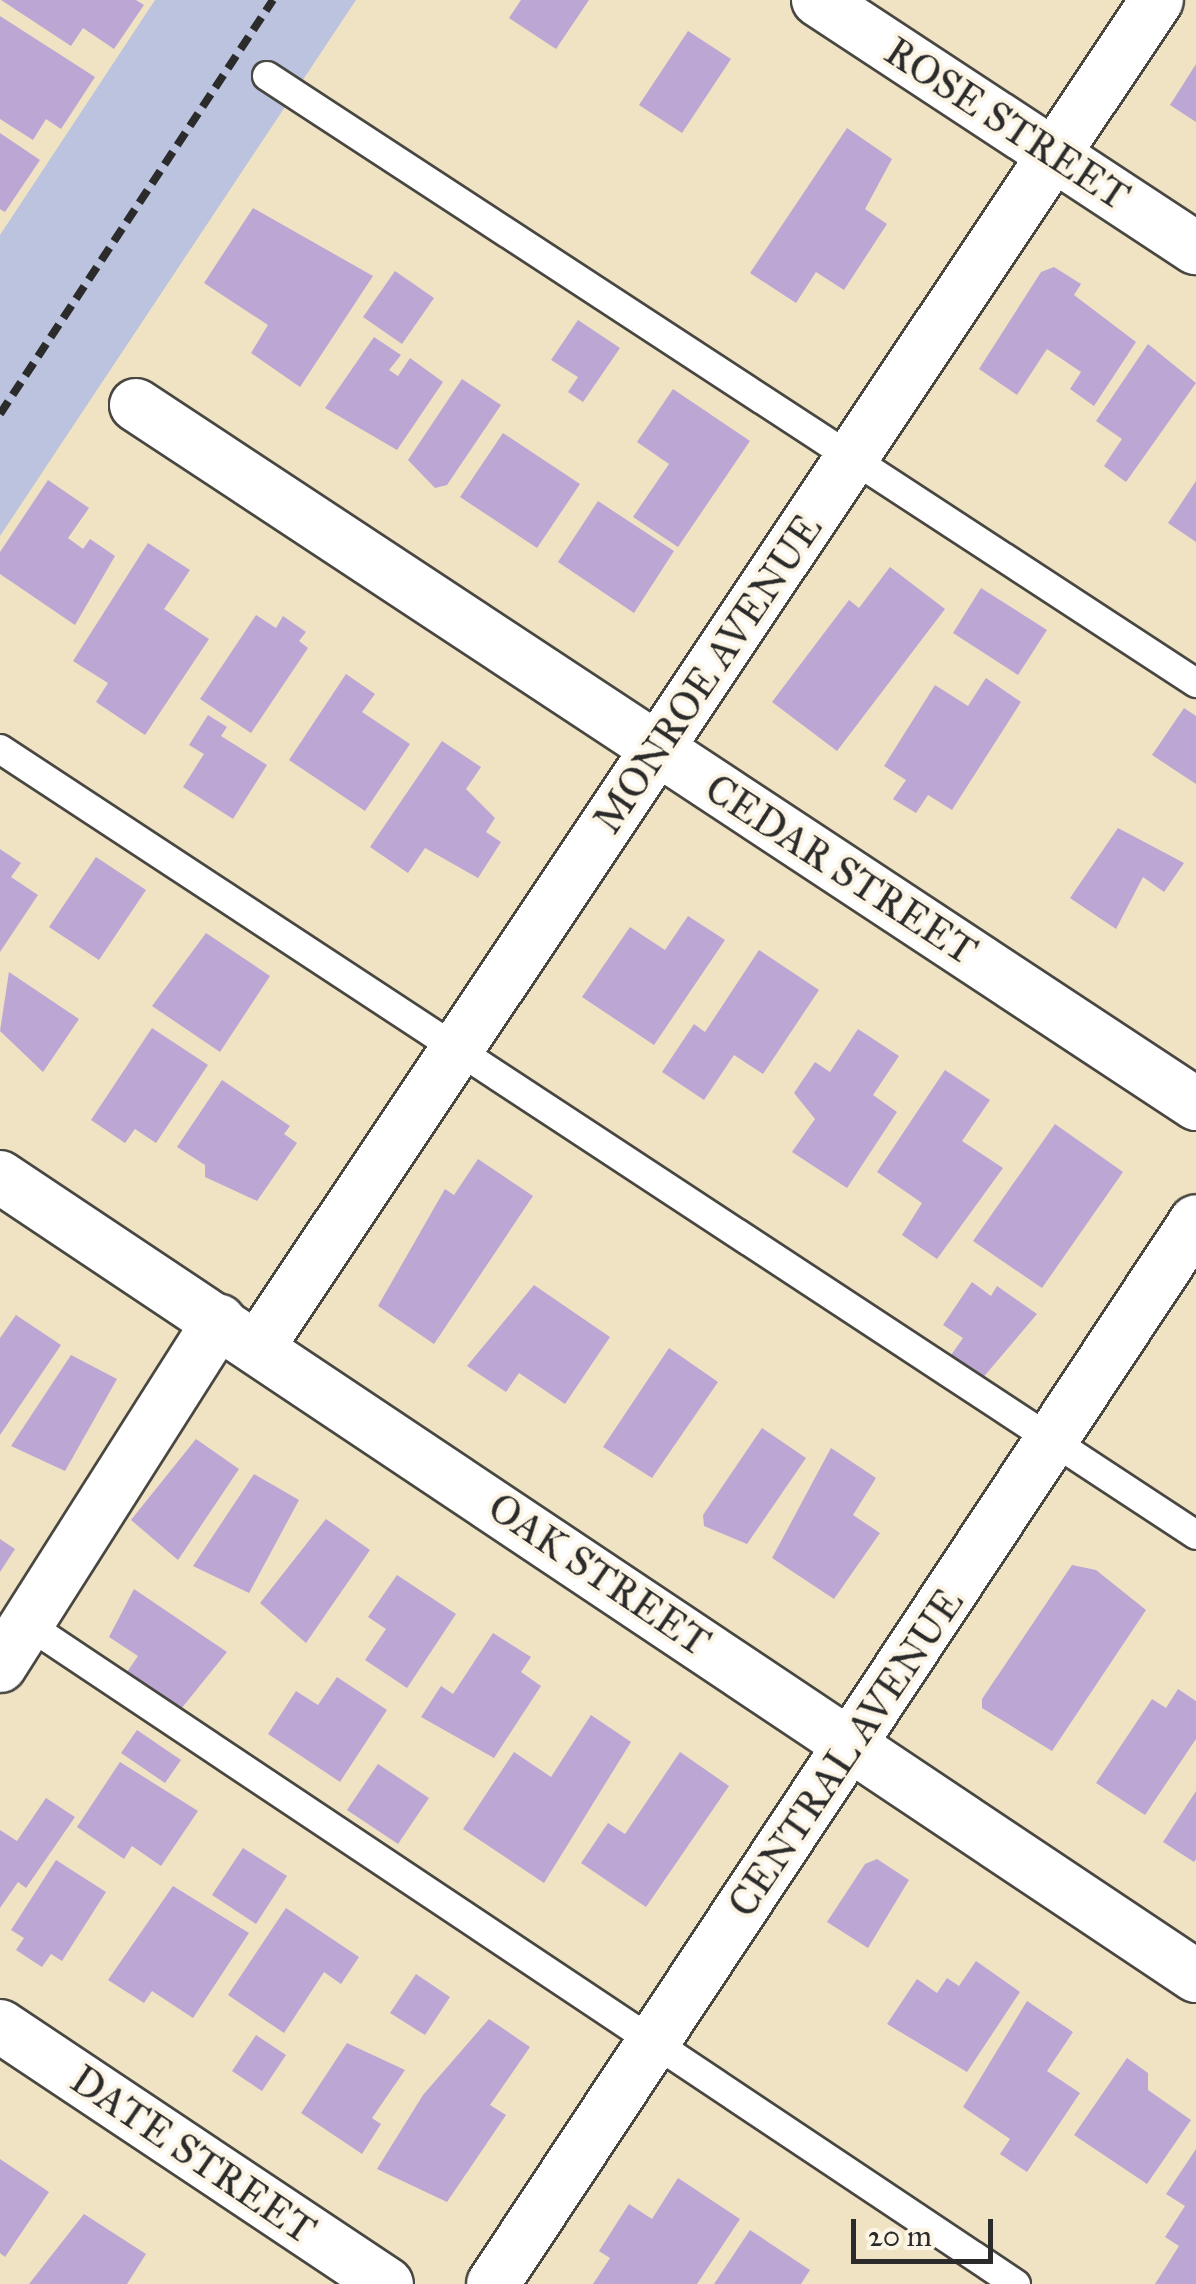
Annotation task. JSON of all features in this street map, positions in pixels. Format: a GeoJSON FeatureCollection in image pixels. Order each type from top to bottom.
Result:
{"type":"FeatureCollection","features":[{"type":"Feature","properties":{"kind":"street","name":"ROSE STREET"},"geometry":{"type":"LineString","coordinates":[[818,0],[1196,248]]}},
{"type":"Feature","properties":{"kind":"street","name":"MONROE AVENUE"},"geometry":{"type":"LineString","coordinates":[[238,1334],[457,1050],[1157,0]]}},
{"type":"Feature","properties":{"kind":"street","name":"CEDAR STREET"},"geometry":{"type":"LineString","coordinates":[[136,405],[1196,1104]]}},
{"type":"Feature","properties":{"kind":"street","name":"OAK STREET"},"geometry":{"type":"LineString","coordinates":[[0,1177],[1196,1976]]}},
{"type":"Feature","properties":{"kind":"street","name":"CENTRAL AVENUE"},"geometry":{"type":"LineString","coordinates":[[493,2284],[1196,1221]]}},
{"type":"Feature","properties":{"kind":"street"},"geometry":{"type":"LineString","coordinates":[[13,1645],[238,1334]]}},
{"type":"Feature","properties":{"kind":"street","name":"DATE STREET"},"geometry":{"type":"LineString","coordinates":[[0,2026],[387,2284]]}},
{"type":"Feature","properties":{"kind":"lane"},"geometry":{"type":"LineString","coordinates":[[267,76],[1196,684]]}},
{"type":"Feature","properties":{"kind":"lane"},"geometry":{"type":"LineString","coordinates":[[0,749],[1196,1535]]}},
{"type":"Feature","properties":{"kind":"lane"},"geometry":{"type":"LineString","coordinates":[[13,1645],[652,2044],[1016,2284]]}},
{"type":"Feature","properties":{"kind":"shaded area"},"geometry":{"type":"Polygon","coordinates":[[[155,0],[356,0],[0,536],[0,235],[155,0]]]}},
{"type":"Feature","properties":{"kind":"building"},"geometry":{"type":"Polygon","coordinates":[[[1,0],[136,0],[144,5],[114,49],[83,28],[71,46],[1,0]]]}},
{"type":"Feature","properties":{"kind":"building"},"geometry":{"type":"Polygon","coordinates":[[[521,0],[589,0],[556,49],[509,18],[521,0]]]}},
{"type":"Feature","properties":{"kind":"building"},"geometry":{"type":"Polygon","coordinates":[[[0,16],[95,77],[61,129],[46,119],[33,140],[0,119],[0,16]]]}},
{"type":"Feature","properties":{"kind":"building"},"geometry":{"type":"Polygon","coordinates":[[[688,31],[731,59],[682,133],[639,105],[688,31]]]}},
{"type":"Feature","properties":{"kind":"building"},"geometry":{"type":"Polygon","coordinates":[[[1196,64],[1196,122],[1170,105],[1196,64]]]}},
{"type":"Feature","properties":{"kind":"building"},"geometry":{"type":"Polygon","coordinates":[[[847,128],[892,159],[865,209],[887,224],[844,290],[816,272],[796,303],[750,273],[847,128]]]}},
{"type":"Feature","properties":{"kind":"building"},"geometry":{"type":"Polygon","coordinates":[[[0,133],[40,160],[5,212],[0,209],[0,133]]]}},
{"type":"Feature","properties":{"kind":"building"},"geometry":{"type":"Polygon","coordinates":[[[253,208],[373,276],[300,387],[251,353],[268,325],[204,283],[253,208]]]}},
{"type":"Feature","properties":{"kind":"building"},"geometry":{"type":"Polygon","coordinates":[[[1054,267],[1081,284],[1074,295],[1136,342],[1094,406],[1070,389],[1081,372],[1047,349],[1017,395],[979,369],[1041,272],[1054,267]]]}},
{"type":"Feature","properties":{"kind":"building"},"geometry":{"type":"Polygon","coordinates":[[[395,271],[434,298],[402,344],[363,317],[395,271]]]}},
{"type":"Feature","properties":{"kind":"building"},"geometry":{"type":"Polygon","coordinates":[[[578,320],[620,348],[583,402],[568,392],[578,377],[551,360],[578,320]]]}},
{"type":"Feature","properties":{"kind":"building"},"geometry":{"type":"Polygon","coordinates":[[[374,337],[401,355],[389,370],[398,376],[410,358],[443,382],[397,450],[325,408],[374,337]]]}},
{"type":"Feature","properties":{"kind":"building"},"geometry":{"type":"Polygon","coordinates":[[[1148,344],[1196,383],[1126,482],[1104,466],[1122,439],[1096,421],[1148,344]]]}},
{"type":"Feature","properties":{"kind":"building"},"geometry":{"type":"Polygon","coordinates":[[[462,379],[501,405],[447,485],[435,488],[408,460],[462,379]]]}},
{"type":"Feature","properties":{"kind":"building"},"geometry":{"type":"Polygon","coordinates":[[[673,389],[750,441],[678,547],[633,517],[669,464],[637,442],[673,389]]]}},
{"type":"Feature","properties":{"kind":"building"},"geometry":{"type":"Polygon","coordinates":[[[503,433],[580,484],[537,548],[460,497],[503,433]]]}},
{"type":"Feature","properties":{"kind":"building"},"geometry":{"type":"Polygon","coordinates":[[[48,480],[89,508],[68,538],[83,549],[90,539],[115,556],[75,625],[0,574],[0,552],[48,480]]]}},
{"type":"Feature","properties":{"kind":"building"},"geometry":{"type":"Polygon","coordinates":[[[1196,481],[1196,542],[1168,523],[1196,481]]]}},
{"type":"Feature","properties":{"kind":"building"},"geometry":{"type":"Polygon","coordinates":[[[598,501],[674,551],[634,613],[558,562],[598,501]]]}},
{"type":"Feature","properties":{"kind":"building"},"geometry":{"type":"Polygon","coordinates":[[[148,543],[190,570],[164,609],[209,639],[145,735],[96,702],[108,683],[73,661],[148,543]]]}},
{"type":"Feature","properties":{"kind":"building"},"geometry":{"type":"Polygon","coordinates":[[[890,567],[945,609],[837,751],[772,702],[849,600],[859,608],[890,567]]]}},
{"type":"Feature","properties":{"kind":"building"},"geometry":{"type":"Polygon","coordinates":[[[981,588],[1047,630],[1018,675],[953,633],[981,588]]]}},
{"type":"Feature","properties":{"kind":"building"},"geometry":{"type":"Polygon","coordinates":[[[256,615],[276,628],[283,616],[306,632],[299,641],[308,648],[251,733],[200,699],[256,615]]]}},
{"type":"Feature","properties":{"kind":"building"},"geometry":{"type":"Polygon","coordinates":[[[346,674],[375,694],[362,712],[410,744],[365,811],[289,760],[346,674]]]}},
{"type":"Feature","properties":{"kind":"building"},"geometry":{"type":"Polygon","coordinates":[[[986,678],[1021,702],[952,810],[928,795],[916,813],[893,799],[906,780],[884,766],[935,685],[968,706],[986,678]]]}},
{"type":"Feature","properties":{"kind":"building"},"geometry":{"type":"Polygon","coordinates":[[[1184,708],[1196,716],[1196,784],[1152,755],[1184,708]]]}},
{"type":"Feature","properties":{"kind":"building"},"geometry":{"type":"Polygon","coordinates":[[[208,715],[227,727],[221,736],[267,765],[233,819],[183,787],[204,754],[189,745],[208,715]]]}},
{"type":"Feature","properties":{"kind":"building"},"geometry":{"type":"Polygon","coordinates":[[[442,741],[481,767],[466,789],[495,818],[486,832],[501,842],[478,878],[425,848],[408,873],[370,847],[442,741]]]}},
{"type":"Feature","properties":{"kind":"building"},"geometry":{"type":"Polygon","coordinates":[[[1118,828],[1184,863],[1164,892],[1143,877],[1116,929],[1070,898],[1118,828]]]}},
{"type":"Feature","properties":{"kind":"building"},"geometry":{"type":"Polygon","coordinates":[[[0,849],[21,863],[11,877],[38,895],[0,952],[0,849]]]}},
{"type":"Feature","properties":{"kind":"building"},"geometry":{"type":"Polygon","coordinates":[[[96,857],[146,890],[99,960],[49,927],[96,857]]]}},
{"type":"Feature","properties":{"kind":"building"},"geometry":{"type":"Polygon","coordinates":[[[688,916],[725,940],[654,1045],[582,997],[630,927],[665,950],[688,916]]]}},
{"type":"Feature","properties":{"kind":"building"},"geometry":{"type":"Polygon","coordinates":[[[206,933],[270,976],[220,1052],[152,1006],[206,933]]]}},
{"type":"Feature","properties":{"kind":"building"},"geometry":{"type":"Polygon","coordinates":[[[759,950],[819,990],[763,1074],[734,1055],[704,1100],[662,1072],[694,1024],[705,1032],[759,950]]]}},
{"type":"Feature","properties":{"kind":"building"},"geometry":{"type":"Polygon","coordinates":[[[9,972],[79,1019],[43,1072],[0,1031],[9,972]]]}},
{"type":"Feature","properties":{"kind":"building"},"geometry":{"type":"Polygon","coordinates":[[[152,1028],[208,1065],[156,1143],[135,1129],[125,1143],[91,1120],[152,1028]]]}},
{"type":"Feature","properties":{"kind":"building"},"geometry":{"type":"Polygon","coordinates":[[[858,1029],[899,1056],[873,1095],[897,1112],[847,1188],[792,1152],[815,1119],[794,1093],[815,1062],[830,1072],[858,1029]]]}},
{"type":"Feature","properties":{"kind":"building"},"geometry":{"type":"Polygon","coordinates":[[[945,1070],[990,1100],[962,1141],[1003,1168],[937,1259],[902,1235],[922,1203],[877,1172],[945,1070]]]}},
{"type":"Feature","properties":{"kind":"building"},"geometry":{"type":"Polygon","coordinates":[[[222,1080],[290,1126],[284,1134],[297,1143],[257,1201],[205,1177],[205,1165],[177,1147],[222,1080]]]}},
{"type":"Feature","properties":{"kind":"building"},"geometry":{"type":"Polygon","coordinates":[[[1055,1124],[1123,1172],[1042,1288],[973,1241],[1055,1124]]]}},
{"type":"Feature","properties":{"kind":"building"},"geometry":{"type":"Polygon","coordinates":[[[478,1159],[533,1196],[434,1344],[378,1306],[445,1189],[454,1195],[478,1159]]]}},
{"type":"Feature","properties":{"kind":"building"},"geometry":{"type":"Polygon","coordinates":[[[972,1282],[991,1296],[997,1286],[1037,1314],[981,1380],[949,1358],[963,1338],[943,1325],[972,1282]]]}},
{"type":"Feature","properties":{"kind":"building"},"geometry":{"type":"Polygon","coordinates":[[[534,1285],[610,1337],[565,1404],[519,1373],[506,1392],[467,1366],[534,1285]]]}},
{"type":"Feature","properties":{"kind":"building"},"geometry":{"type":"Polygon","coordinates":[[[16,1315],[61,1345],[0,1435],[0,1338],[16,1315]]]}},
{"type":"Feature","properties":{"kind":"building"},"geometry":{"type":"Polygon","coordinates":[[[669,1348],[718,1382],[652,1478],[603,1447],[669,1348]]]}},
{"type":"Feature","properties":{"kind":"building"},"geometry":{"type":"Polygon","coordinates":[[[71,1355],[117,1379],[65,1471],[11,1446],[71,1355]]]}},
{"type":"Feature","properties":{"kind":"building"},"geometry":{"type":"Polygon","coordinates":[[[762,1428],[806,1458],[747,1544],[704,1526],[703,1515],[762,1428]]]}},
{"type":"Feature","properties":{"kind":"building"},"geometry":{"type":"Polygon","coordinates":[[[196,1439],[239,1469],[178,1560],[131,1520],[196,1439]]]}},
{"type":"Feature","properties":{"kind":"building"},"geometry":{"type":"Polygon","coordinates":[[[831,1448],[876,1478],[853,1515],[880,1533],[834,1599],[772,1558],[831,1448]]]}},
{"type":"Feature","properties":{"kind":"building"},"geometry":{"type":"Polygon","coordinates":[[[254,1474],[299,1500],[249,1593],[193,1566],[254,1474]]]}},
{"type":"Feature","properties":{"kind":"building"},"geometry":{"type":"Polygon","coordinates":[[[326,1519],[370,1550],[306,1643],[260,1603],[326,1519]]]}},
{"type":"Feature","properties":{"kind":"building"},"geometry":{"type":"Polygon","coordinates":[[[0,1539],[15,1549],[0,1572],[0,1539]]]}},
{"type":"Feature","properties":{"kind":"building"},"geometry":{"type":"Polygon","coordinates":[[[1072,1565],[1096,1570],[1146,1610],[1052,1751],[982,1708],[982,1699],[1072,1565]]]}},
{"type":"Feature","properties":{"kind":"building"},"geometry":{"type":"Polygon","coordinates":[[[397,1575],[456,1614],[407,1688],[365,1660],[386,1629],[368,1617],[397,1575]]]}},
{"type":"Feature","properties":{"kind":"building"},"geometry":{"type":"Polygon","coordinates":[[[134,1589],[227,1652],[181,1709],[127,1672],[138,1656],[109,1637],[134,1589]]]}},
{"type":"Feature","properties":{"kind":"building"},"geometry":{"type":"Polygon","coordinates":[[[493,1633],[531,1657],[521,1672],[541,1686],[494,1758],[421,1717],[441,1686],[453,1694],[493,1633]]]}},
{"type":"Feature","properties":{"kind":"building"},"geometry":{"type":"Polygon","coordinates":[[[337,1677],[387,1710],[340,1782],[268,1734],[296,1691],[318,1705],[337,1677]]]}},
{"type":"Feature","properties":{"kind":"building"},"geometry":{"type":"Polygon","coordinates":[[[1178,1689],[1196,1701],[1196,1739],[1145,1815],[1096,1783],[1152,1699],[1166,1708],[1178,1689]]]}},
{"type":"Feature","properties":{"kind":"building"},"geometry":{"type":"Polygon","coordinates":[[[591,1715],[631,1742],[544,1883],[463,1829],[514,1752],[551,1777],[591,1715]]]}},
{"type":"Feature","properties":{"kind":"building"},"geometry":{"type":"Polygon","coordinates":[[[137,1730],[181,1760],[165,1783],[121,1753],[137,1730]]]}},
{"type":"Feature","properties":{"kind":"building"},"geometry":{"type":"Polygon","coordinates":[[[680,1752],[729,1786],[646,1907],[581,1863],[608,1823],[625,1834],[680,1752]]]}},
{"type":"Feature","properties":{"kind":"building"},"geometry":{"type":"Polygon","coordinates":[[[120,1762],[198,1811],[161,1866],[132,1846],[124,1859],[77,1827],[120,1762]]]}},
{"type":"Feature","properties":{"kind":"building"},"geometry":{"type":"Polygon","coordinates":[[[378,1764],[429,1798],[398,1844],[347,1810],[378,1764]]]}},
{"type":"Feature","properties":{"kind":"building"},"geometry":{"type":"Polygon","coordinates":[[[1196,1791],[1196,1859],[1194,1862],[1163,1842],[1196,1791]]]}},
{"type":"Feature","properties":{"kind":"building"},"geometry":{"type":"Polygon","coordinates":[[[46,1798],[75,1817],[26,1888],[18,1882],[0,1908],[0,1830],[17,1841],[46,1798]]]}},
{"type":"Feature","properties":{"kind":"building"},"geometry":{"type":"Polygon","coordinates":[[[243,1848],[287,1876],[256,1924],[212,1895],[243,1848]]]}},
{"type":"Feature","properties":{"kind":"building"},"geometry":{"type":"Polygon","coordinates":[[[877,1859],[909,1880],[868,1948],[827,1922],[865,1864],[877,1859]]]}},
{"type":"Feature","properties":{"kind":"building"},"geometry":{"type":"Polygon","coordinates":[[[56,1860],[106,1892],[62,1961],[51,1954],[42,1967],[16,1950],[24,1938],[11,1930],[56,1860]]]}},
{"type":"Feature","properties":{"kind":"building"},"geometry":{"type":"Polygon","coordinates":[[[173,1886],[249,1933],[193,2018],[152,1991],[144,2003],[108,1980],[173,1886]]]}},
{"type":"Feature","properties":{"kind":"building"},"geometry":{"type":"Polygon","coordinates":[[[286,1908],[359,1957],[341,1984],[324,1972],[284,2033],[228,1995],[286,1908]]]}},
{"type":"Feature","properties":{"kind":"building"},"geometry":{"type":"Polygon","coordinates":[[[976,1961],[1020,1992],[967,2072],[887,2024],[917,1979],[937,1993],[947,1978],[959,1986],[976,1961]]]}},
{"type":"Feature","properties":{"kind":"building"},"geometry":{"type":"Polygon","coordinates":[[[416,1974],[450,1997],[425,2035],[390,2013],[416,1974]]]}},
{"type":"Feature","properties":{"kind":"building"},"geometry":{"type":"Polygon","coordinates":[[[1027,2001],[1073,2032],[1047,2071],[1080,2093],[1027,2172],[1000,2154],[1010,2139],[963,2107],[1027,2001]]]}},
{"type":"Feature","properties":{"kind":"building"},"geometry":{"type":"Polygon","coordinates":[[[489,2019],[530,2047],[490,2105],[506,2115],[447,2202],[377,2169],[423,2095],[489,2019]]]}},
{"type":"Feature","properties":{"kind":"building"},"geometry":{"type":"Polygon","coordinates":[[[256,2035],[286,2055],[262,2091],[232,2071],[256,2035]]]}},
{"type":"Feature","properties":{"kind":"building"},"geometry":{"type":"Polygon","coordinates":[[[347,2043],[405,2070],[372,2118],[381,2124],[362,2154],[301,2113],[347,2043]]]}},
{"type":"Feature","properties":{"kind":"building"},"geometry":{"type":"Polygon","coordinates":[[[1127,2058],[1148,2073],[1148,2090],[1191,2120],[1147,2184],[1074,2135],[1127,2058]]]}},
{"type":"Feature","properties":{"kind":"building"},"geometry":{"type":"Polygon","coordinates":[[[1196,2149],[1196,2284],[1155,2284],[1179,2246],[1165,2237],[1185,2206],[1166,2194],[1196,2149]]]}},
{"type":"Feature","properties":{"kind":"building"},"geometry":{"type":"Polygon","coordinates":[[[0,2159],[49,2192],[5,2257],[0,2253],[0,2159]]]}},
{"type":"Feature","properties":{"kind":"building"},"geometry":{"type":"Polygon","coordinates":[[[678,2178],[740,2219],[697,2284],[593,2284],[610,2258],[599,2251],[629,2204],[652,2219],[678,2178]]]}},
{"type":"Feature","properties":{"kind":"building"},"geometry":{"type":"Polygon","coordinates":[[[84,2214],[146,2254],[127,2284],[29,2284],[84,2214]]]}},
{"type":"Feature","properties":{"kind":"building"},"geometry":{"type":"Polygon","coordinates":[[[750,2230],[810,2270],[801,2284],[714,2284],[750,2230]]]}},
{"type":"Feature","properties":{"kind":"railway"},"geometry":{"type":"LineString","coordinates":[[0,414],[273,0]]}}]}
